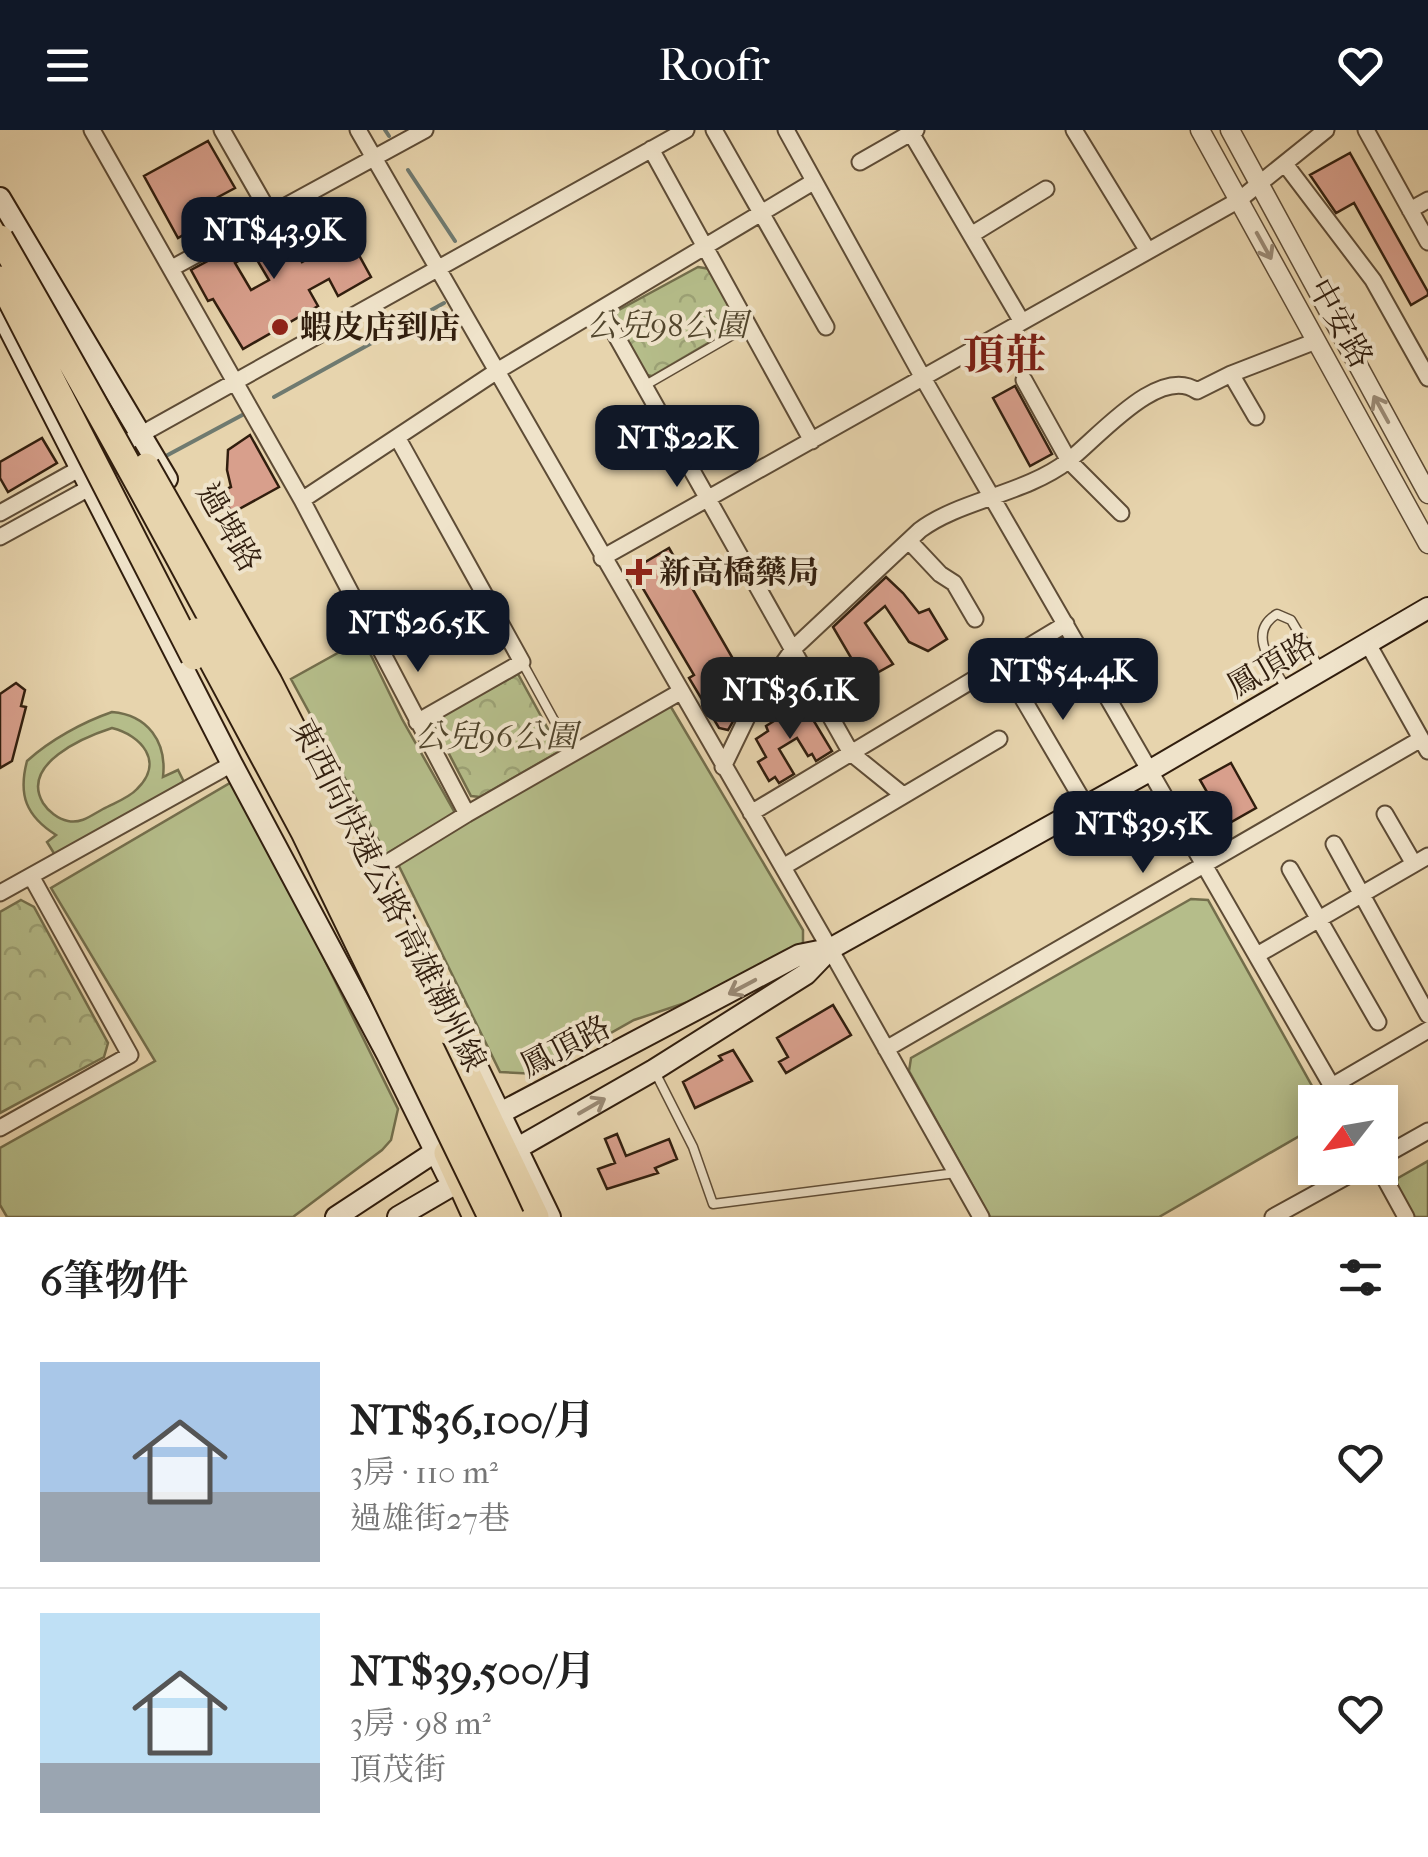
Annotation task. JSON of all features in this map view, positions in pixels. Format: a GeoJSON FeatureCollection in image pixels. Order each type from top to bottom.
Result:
{"type":"FeatureCollection","features":[{"type":"Feature","properties":{"kind":"highway"},"geometry":{"type":"LineString","coordinates":[[0,238],[46,297],[268,682],[447,1031],[496,1115],[536,1217]]}},
{"type":"Feature","properties":{"kind":"highway","name":"東西向快速公路 高雄潮州線"},"geometry":{"type":"LineString","coordinates":[[0,238],[320,823],[511,1217]]}},
{"type":"Feature","properties":{"kind":"highway"},"geometry":{"type":"LineString","coordinates":[[0,275],[396,1050],[456,1184],[476,1217]]}},
{"type":"Feature","properties":{"kind":"highway","name":"東西向快速公路 高雄潮州線"},"geometry":{"type":"LineString","coordinates":[[0,275],[304,832],[491,1217]]}},
{"type":"Feature","properties":{"kind":"main road","name":"過埤路"},"geometry":{"type":"LineString","coordinates":[[0,198],[142,435],[279,678],[379,868],[496,1115]]}},
{"type":"Feature","properties":{"kind":"main road"},"geometry":{"type":"LineString","coordinates":[[0,311],[232,764],[440,1149]]}},
{"type":"Feature","properties":{"kind":"main road","name":"鳳頂路"},"geometry":{"type":"LineString","coordinates":[[401,1216],[654,1070],[806,974],[830,949],[1150,770],[1428,608]]}},
{"type":"Feature","properties":{"kind":"main road","name":"鳳頂路"},"geometry":{"type":"LineString","coordinates":[[336,1217],[496,1115],[799,955],[830,949]]}},
{"type":"Feature","properties":{"kind":"main road"},"geometry":{"type":"LineString","coordinates":[[513,1151],[550,1217]]}},
{"type":"Feature","properties":{"kind":"main road"},"geometry":{"type":"LineString","coordinates":[[456,1184],[465,1217]]}},
{"type":"Feature","properties":{"kind":"street"},"geometry":{"type":"LineString","coordinates":[[92,130],[302,500],[467,814]]}},
{"type":"Feature","properties":{"kind":"street"},"geometry":{"type":"LineString","coordinates":[[222,130],[270,214]]}},
{"type":"Feature","properties":{"kind":"street"},"geometry":{"type":"LineString","coordinates":[[358,130],[980,1217]]}},
{"type":"Feature","properties":{"kind":"street"},"geometry":{"type":"LineString","coordinates":[[172,268],[374,158],[401,136],[425,130]]}},
{"type":"Feature","properties":{"kind":"street"},"geometry":{"type":"LineString","coordinates":[[1,534],[86,478],[142,435],[686,130]]}},
{"type":"Feature","properties":{"kind":"street"},"geometry":{"type":"LineString","coordinates":[[714,130],[826,327]]}},
{"type":"Feature","properties":{"kind":"street"},"geometry":{"type":"LineString","coordinates":[[786,130],[923,378],[1331,1085]]}},
{"type":"Feature","properties":{"kind":"street"},"geometry":{"type":"LineString","coordinates":[[1074,130],[1148,251]]}},
{"type":"Feature","properties":{"kind":"street","name":"中安路"},"geometry":{"type":"LineString","coordinates":[[1200,130],[1428,544]]}},
{"type":"Feature","properties":{"kind":"street","name":"中安路"},"geometry":{"type":"LineString","coordinates":[[1230,130],[1428,494]]}},
{"type":"Feature","properties":{"kind":"street"},"geometry":{"type":"LineString","coordinates":[[602,558],[1239,200],[1326,130]]}},
{"type":"Feature","properties":{"kind":"street"},"geometry":{"type":"LineString","coordinates":[[1366,130],[1428,242]]}},
{"type":"Feature","properties":{"kind":"street"},"geometry":{"type":"LineString","coordinates":[[860,162],[914,131],[1022,322]]}},
{"type":"Feature","properties":{"kind":"street"},"geometry":{"type":"LineString","coordinates":[[651,150],[812,441]]}},
{"type":"Feature","properties":{"kind":"street"},"geometry":{"type":"LineString","coordinates":[[1285,164],[1372,280],[1428,378]]}},
{"type":"Feature","properties":{"kind":"street"},"geometry":{"type":"LineString","coordinates":[[302,500],[497,371],[813,182]]}},
{"type":"Feature","properties":{"kind":"street"},"geometry":{"type":"LineString","coordinates":[[971,235],[1046,189]]}},
{"type":"Feature","properties":{"kind":"street"},"geometry":{"type":"LineString","coordinates":[[1410,210],[1428,200]]}},
{"type":"Feature","properties":{"kind":"street"},"geometry":{"type":"LineString","coordinates":[[600,309],[851,752],[904,794]]}},
{"type":"Feature","properties":{"kind":"street"},"geometry":{"type":"LineString","coordinates":[[723,767],[752,707],[794,648],[939,518],[994,499],[1058,469],[1130,406],[1173,384],[1186,384],[1197,391],[1316,341]]}},
{"type":"Feature","properties":{"kind":"street"},"geometry":{"type":"LineString","coordinates":[[1231,374],[1256,417]]}},
{"type":"Feature","properties":{"kind":"street"},"geometry":{"type":"LineString","coordinates":[[1024,380],[1068,460],[1121,513]]}},
{"type":"Feature","properties":{"kind":"street"},"geometry":{"type":"LineString","coordinates":[[396,438],[522,662],[417,722]]}},
{"type":"Feature","properties":{"kind":"street"},"geometry":{"type":"LineString","coordinates":[[0,512],[86,478]]}},
{"type":"Feature","properties":{"kind":"street"},"geometry":{"type":"LineString","coordinates":[[909,541],[954,583],[975,619]]}},
{"type":"Feature","properties":{"kind":"street"},"geometry":{"type":"LineString","coordinates":[[751,814],[1066,624]]}},
{"type":"Feature","properties":{"kind":"street"},"geometry":{"type":"LineString","coordinates":[[886,1049],[1424,745],[1368,644]]}},
{"type":"Feature","properties":{"kind":"street"},"geometry":{"type":"LineString","coordinates":[[1002,663],[1086,806]]}},
{"type":"Feature","properties":{"kind":"street"},"geometry":{"type":"LineString","coordinates":[[379,868],[680,692]]}},
{"type":"Feature","properties":{"kind":"street"},"geometry":{"type":"LineString","coordinates":[[783,868],[999,739]]}},
{"type":"Feature","properties":{"kind":"street"},"geometry":{"type":"LineString","coordinates":[[0,894],[232,764]]}},
{"type":"Feature","properties":{"kind":"street"},"geometry":{"type":"LineString","coordinates":[[1257,955],[1421,860],[1386,814]]}},
{"type":"Feature","properties":{"kind":"street"},"geometry":{"type":"LineString","coordinates":[[1334,844],[1428,1015]]}},
{"type":"Feature","properties":{"kind":"street"},"geometry":{"type":"LineString","coordinates":[[1290,869],[1378,1022]]}},
{"type":"Feature","properties":{"kind":"street"},"geometry":{"type":"LineString","coordinates":[[0,1128],[130,1055],[31,876]]}},
{"type":"Feature","properties":{"kind":"street"},"geometry":{"type":"LineString","coordinates":[[1334,1085],[1428,1030]]}},
{"type":"Feature","properties":{"kind":"street"},"geometry":{"type":"LineString","coordinates":[[1398,1148],[1428,1131]]}},
{"type":"Feature","properties":{"kind":"street"},"geometry":{"type":"LineString","coordinates":[[1274,1217],[1331,1185]]}},
{"type":"Feature","properties":{"kind":"street"},"geometry":{"type":"LineString","coordinates":[[1388,1185],[1406,1217]]}},
{"type":"Feature","properties":{"kind":"lane"},"geometry":{"type":"LineString","coordinates":[[644,386],[748,326]]}},
{"type":"Feature","properties":{"kind":"lane"},"geometry":{"type":"LineString","coordinates":[[1288,690],[1260,636],[1266,620],[1277,614],[1291,620],[1321,671]]}},
{"type":"Feature","properties":{"kind":"lane"},"geometry":{"type":"LineString","coordinates":[[522,662],[573,755]]}},
{"type":"Feature","properties":{"kind":"lane"},"geometry":{"type":"LineString","coordinates":[[654,1070],[693,1148],[714,1204],[956,1173]]}},
{"type":"Feature","properties":{"kind":"green space","name":"公兒98公園"},"geometry":{"type":"Polygon","coordinates":[[[698,267],[710,269],[740,321],[652,376],[646,375],[616,321],[617,311],[698,267]]]}},
{"type":"Feature","properties":{"kind":"green space"},"geometry":{"type":"Polygon","coordinates":[[[363,639],[455,813],[386,854],[291,679],[363,639]]]}},
{"type":"Feature","properties":{"kind":"green space","name":"公兒96公園"},"geometry":{"type":"Polygon","coordinates":[[[518,674],[560,751],[480,797],[471,796],[435,727],[437,718],[518,674]]]}},
{"type":"Feature","properties":{"kind":"green space"},"geometry":{"type":"Polygon","coordinates":[[[659,706],[671,707],[803,930],[803,943],[709,995],[634,1020],[538,1074],[500,1072],[396,860],[659,706]]]}},
{"type":"Feature","properties":{"kind":"green space"},"geometry":{"type":"Polygon","coordinates":[[[112,712],[136,718],[145,725],[162,753],[163,777],[178,770],[184,782],[55,855],[47,842],[56,835],[31,812],[24,794],[27,761],[78,726],[112,712]],[[112,728],[86,738],[47,765],[38,789],[50,812],[68,821],[82,820],[137,789],[145,779],[149,760],[140,743],[112,728]]]}},
{"type":"Feature","properties":{"kind":"green space"},"geometry":{"type":"Polygon","coordinates":[[[230,783],[240,788],[398,1109],[391,1140],[293,1217],[7,1217],[0,1205],[0,1148],[155,1061],[51,888],[230,783]]]}},
{"type":"Feature","properties":{"kind":"green space"},"geometry":{"type":"Polygon","coordinates":[[[1191,899],[1208,900],[1311,1085],[1298,1085],[1298,1137],[1159,1217],[990,1217],[909,1071],[911,1058],[1191,899]]]}},
{"type":"Feature","properties":{"kind":"green space"},"geometry":{"type":"Polygon","coordinates":[[[21,900],[34,907],[108,1043],[104,1057],[0,1113],[0,912],[21,900]]]}},
{"type":"Feature","properties":{"kind":"green space"},"geometry":{"type":"Polygon","coordinates":[[[1428,1161],[1428,1217],[1414,1217],[1397,1185],[1398,1178],[1428,1161]]]}},
{"type":"Feature","properties":{"kind":"building"},"geometry":{"type":"Polygon","coordinates":[[[208,141],[235,188],[194,210],[202,224],[178,238],[144,176],[208,141]]]}},
{"type":"Feature","properties":{"kind":"building"},"geometry":{"type":"Polygon","coordinates":[[[1350,153],[1428,292],[1411,305],[1354,203],[1336,213],[1310,175],[1350,153]]]}},
{"type":"Feature","properties":{"kind":"building"},"geometry":{"type":"Polygon","coordinates":[[[280,222],[302,262],[349,237],[371,277],[338,296],[329,279],[309,290],[318,306],[243,349],[191,270],[280,222]],[[253,253],[235,263],[251,290],[269,280],[253,253]]]}},
{"type":"Feature","properties":{"kind":"building"},"geometry":{"type":"Polygon","coordinates":[[[1015,386],[1052,454],[1030,466],[993,398],[1015,386]]]}},
{"type":"Feature","properties":{"kind":"building"},"geometry":{"type":"Polygon","coordinates":[[[250,435],[279,487],[232,513],[220,492],[231,487],[228,450],[250,435]]]}},
{"type":"Feature","properties":{"kind":"building"},"geometry":{"type":"Polygon","coordinates":[[[42,438],[57,463],[8,492],[0,478],[0,462],[42,438]]]}},
{"type":"Feature","properties":{"kind":"building"},"geometry":{"type":"Polygon","coordinates":[[[669,548],[751,690],[728,730],[719,728],[689,678],[694,675],[632,570],[669,548]]]}},
{"type":"Feature","properties":{"kind":"building"},"geometry":{"type":"Polygon","coordinates":[[[886,577],[919,613],[929,609],[947,639],[928,651],[909,642],[885,606],[865,623],[893,664],[864,680],[833,627],[886,577]]]}},
{"type":"Feature","properties":{"kind":"building"},"geometry":{"type":"Polygon","coordinates":[[[16,683],[25,690],[21,706],[26,707],[12,761],[0,768],[0,694],[16,683]]]}},
{"type":"Feature","properties":{"kind":"building"},"geometry":{"type":"Polygon","coordinates":[[[803,703],[832,751],[816,761],[797,738],[779,749],[794,774],[779,783],[775,777],[769,781],[758,762],[766,757],[756,739],[768,731],[766,726],[803,703]]]}},
{"type":"Feature","properties":{"kind":"building"},"geometry":{"type":"Polygon","coordinates":[[[1231,763],[1256,808],[1226,825],[1200,780],[1231,763]]]}},
{"type":"Feature","properties":{"kind":"building"},"geometry":{"type":"Polygon","coordinates":[[[833,1005],[851,1035],[786,1073],[779,1062],[788,1057],[777,1038],[833,1005]]]}},
{"type":"Feature","properties":{"kind":"building"},"geometry":{"type":"Polygon","coordinates":[[[733,1050],[752,1081],[695,1108],[683,1082],[733,1050]]]}},
{"type":"Feature","properties":{"kind":"building"},"geometry":{"type":"Polygon","coordinates":[[[617,1134],[626,1156],[669,1139],[677,1159],[655,1168],[658,1173],[607,1189],[598,1169],[615,1163],[605,1139],[617,1134]]]}},
{"type":"Feature","properties":{"kind":"waterway"},"geometry":{"type":"LineString","coordinates":[[385,130],[389,136]]}},
{"type":"Feature","properties":{"kind":"waterway"},"geometry":{"type":"LineString","coordinates":[[408,170],[455,241]]}},
{"type":"Feature","properties":{"kind":"waterway"},"geometry":{"type":"LineString","coordinates":[[274,397],[444,303]]}},
{"type":"Feature","properties":{"kind":"waterway"},"geometry":{"type":"LineString","coordinates":[[164,457],[246,413]]}},
{"type":"Feature","properties":{"kind":"place","name":"蝦皮店到店"},"geometry":{"type":"Point","coordinates":[280,327]}},
{"type":"Feature","properties":{"kind":"place","name":"新高橋藥局"},"geometry":{"type":"Point","coordinates":[639,572]}},
{"type":"Feature","properties":{"kind":"district","name":"頂莊"},"geometry":{"type":"Point","coordinates":[1005,354]}}]}
